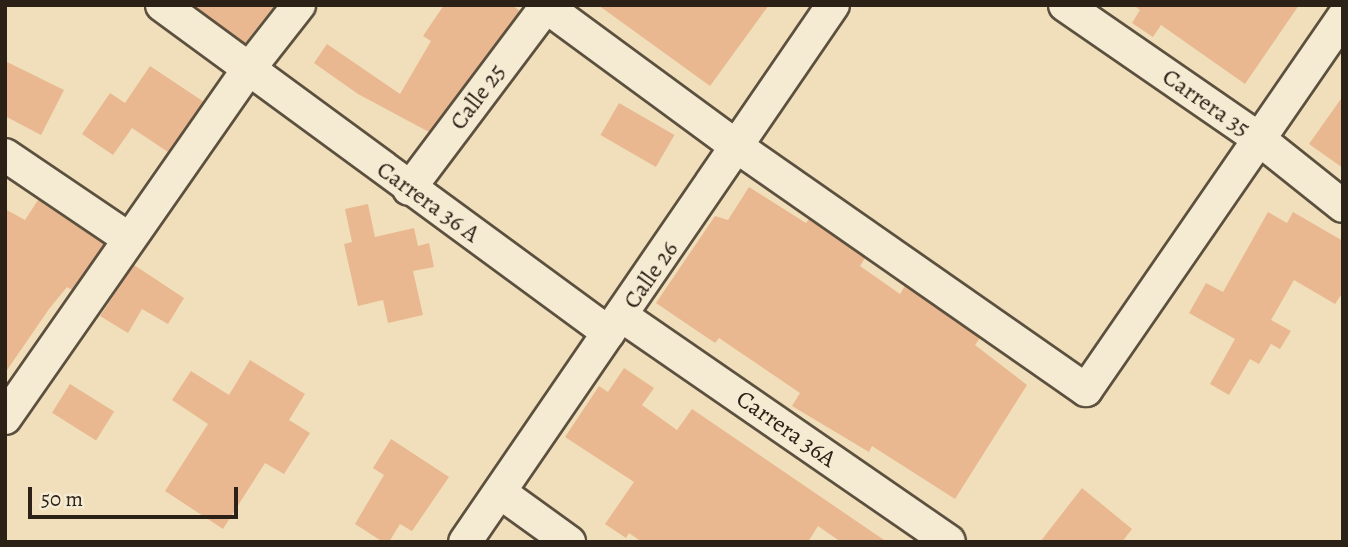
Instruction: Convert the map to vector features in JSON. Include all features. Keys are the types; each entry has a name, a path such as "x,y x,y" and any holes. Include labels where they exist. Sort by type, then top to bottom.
{"street":[{"name":"Carrera 36 A","path":"162,5 409,189 616,325"},
{"path":"7,410 248,70 299,5"},
{"name":"Calle 26","path":"465,542 501,494 739,148 833,5"},
{"name":"Carrera 35","path":"1065,5 1259,139 1343,206"},
{"path":"546,6 739,148 1086,390 1343,17"},
{"name":"Calle 25","path":"409,189 546,6"},
{"path":"5,155 130,239"},
{"name":"Carrera 36A","path":"616,325 949,542"},
{"path":"501,494 569,542"}],"building":[{"path":"193,5 275,5 245,43"},
{"path":"444,5 512,5 520,11 429,132 358,94 314,63 327,44 400,94 431,41 423,36"},
{"path":"598,5 769,5 710,86"},
{"path":"1133,5 1299,5 1245,84 1161,25 1153,37 1132,23 1140,10"},
{"path":"5,61 64,90 41,135 5,116"},
{"path":"150,66 204,102 168,152 132,128 113,155 82,134 110,93 125,103"},
{"path":"1343,96 1343,168 1309,144"},
{"path":"619,103 674,135 656,167 600,135"},
{"path":"749,187 806,223 809,219 865,258 860,266 900,294 905,286 980,338 975,345 1027,385 955,499 872,446 869,452 792,406 800,393 719,338 715,343 656,303 715,216 728,220"},
{"path":"38,200 104,244 72,290 67,287 49,309 5,373 5,209 25,220"},
{"path":"368,204 375,237 414,228 418,246 429,243 434,267 413,271 423,315 388,323 383,300 358,306 344,244 352,242 345,209"},
{"path":"1268,212 1287,223 1293,212 1343,241 1343,292 1335,304 1294,280 1271,320 1291,331 1280,349 1271,344 1259,364 1250,359 1229,395 1210,384 1235,339 1189,313 1206,283 1223,292"},
{"path":"134,265 184,298 168,324 142,309 128,333 100,316"},
{"path":"250,360 305,394 289,420 310,433 284,474 265,463 223,529 165,491 208,424 172,400 191,371 229,395"},
{"path":"624,368 654,388 642,405 677,430 692,409 887,542 841,542 818,526 808,542 642,542 629,533 626,538 605,524 634,482 565,437 599,386 608,392"},
{"path":"70,384 114,412 96,440 52,413"},
{"path":"391,439 449,477 412,531 400,524 389,542 383,542 355,524 384,475 373,468"},
{"path":"1082,488 1132,529 1122,542 1040,542"}]}
